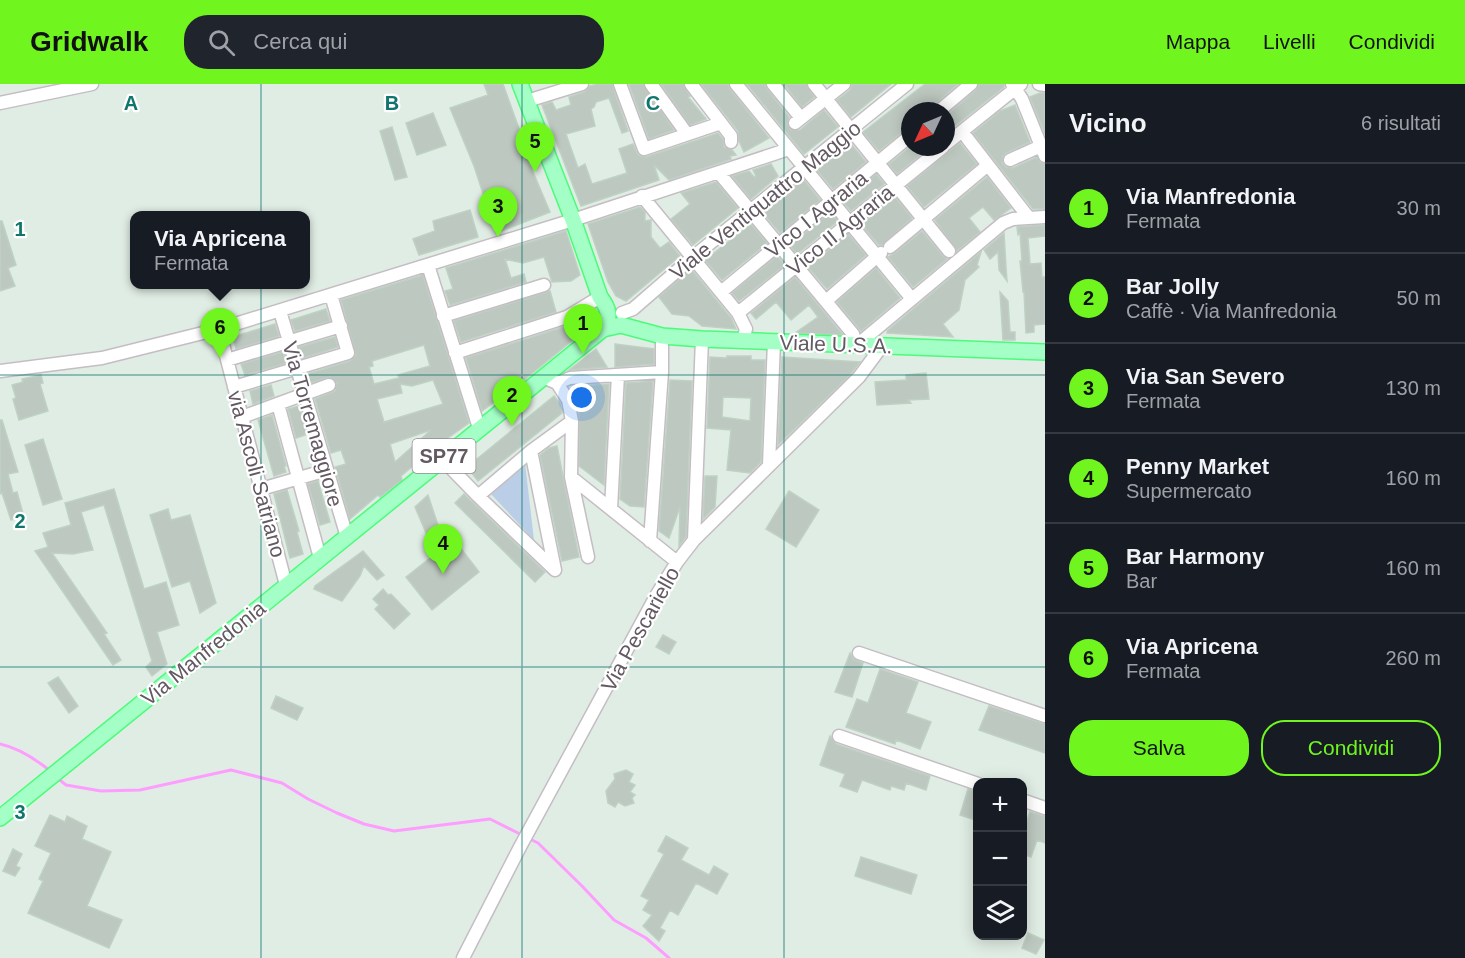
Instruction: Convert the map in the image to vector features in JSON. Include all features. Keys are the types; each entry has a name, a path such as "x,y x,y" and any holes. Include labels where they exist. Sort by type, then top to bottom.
{"main road":[{"path":"520,84 614,317"},
{"name":"Viale U.S.A.","path":"614,317 662,336 1045,352"},
{"name":"Via Manfredonia","path":"0,818 479,428 550,380 614,317"}],"street":[{"path":"0,103 92,84"},
{"path":"527,101 561,87 582,84"},
{"path":"620,84 644,149 721,123"},
{"path":"651,84 687,134"},
{"path":"691,84 731,136 731,142"},
{"path":"736,84 849,223 883,252 912,299"},
{"path":"773,84 798,121 844,84"},
{"path":"814,84 950,252"},
{"name":"Viale Ventiquattro Maggio","path":"455,353 567,317 614,317 633,309 693,257 907,84"},
{"path":"950,102 971,84"},
{"path":"1039,84 1045,85"},
{"path":"1010,160 1043,151 1016,85"},
{"name":"Vico II Agraria","path":"955,137 1016,85"},
{"path":"967,138 1029,218"},
{"name":"Vico I Agraria","path":"721,292 901,143"},
{"path":"0,371 102,358 219,329 573,220 789,149"},
{"name":"Vico II Agraria","path":"738,312 932,156"},
{"path":"826,301 988,165"},
{"path":"719,173 749,212 853,334 857,345 1003,223 1013,219 1045,218"},
{"path":"642,196 738,312 746,328 743,340"},
{"path":"428,265 479,428"},
{"path":"443,316 544,285"},
{"path":"234,387 348,353 331,295"},
{"name":"Via Torremaggiore","path":"280,311 347,537"},
{"path":"227,360 341,326"},
{"name":"via Ascoli Satriano","path":"219,329 286,585"},
{"path":"650,541 662,372 662,336"},
{"path":"694,540 702,339"},
{"path":"769,465 774,342"},
{"name":"Via Pescariello","path":"463,958 520,847 656,596 677,562 694,540 859,376 882,345"},
{"path":"550,380 662,372"},
{"path":"611,509 618,375"},
{"path":"550,380 568,400 572,421 571,477 588,557"},
{"path":"242,417 329,385"},
{"path":"278,404 320,558"},
{"path":"478,496 531,451 572,421"},
{"path":"442,459 555,570 531,451"},
{"path":"261,489 327,470"},
{"path":"571,477 677,562"},
{"path":"859,653 1045,716"},
{"path":"839,736 973,782"},
{"path":"1027,801 1045,808"}],"shaded area":[{"path":"525,463 534,540 490,493"}],"building":[{"path":"484,84 503,84 521,134 517,134 550,212 496,233 474,166 450,108 488,95"},
{"path":"599,84 612,84 628,131 622,133 609,98 596,102 591,109 595,126 566,134 578,168 585,164 592,184 627,173 619,149 633,144 638,155 646,157 718,133 723,139 724,147 732,150 736,155 730,156 731,159 669,180 654,165 659,180 581,206 542,105 552,102 556,110 571,105 569,97"},
{"path":"629,84 643,84 674,130 649,139"},
{"path":"661,84 683,84 690,96 688,97 706,119 690,125"},
{"path":"701,84 728,84 769,138 744,152 738,131"},
{"path":"747,84 765,84 789,117 787,124 791,130 800,130 824,110 838,127 804,154"},
{"path":"784,84 806,84 814,97 802,107"},
{"path":"852,84 891,84 851,117 837,100 850,90"},
{"path":"925,84 958,84 937,102 902,102"},
{"path":"979,84 1004,84 1004,87 955,126 955,108 976,90"},
{"path":"1045,93 1045,134 1030,97"},
{"path":"901,103 901,133 879,151 863,132"},
{"path":"1015,105 1030,142 1006,153 1002,163 1006,167 1013,168 1037,157 1045,164 1045,209 1033,209 973,133 1000,111"},
{"path":"433,113 446,145 417,155 406,123"},
{"path":"392,127 407,177 395,180 380,131"},
{"path":"960,143 977,164 924,207 907,186 944,156 955,156 955,147"},
{"path":"851,144 866,162 833,189 817,170"},
{"path":"901,154 919,156 897,174 889,164"},
{"path":"771,164 778,176 751,199 732,176 749,171 754,177 756,176 753,170"},
{"path":"876,174 884,184 851,211 843,202"},
{"path":"987,177 1011,208 994,220 983,207 969,218 980,232 957,251 935,220"},
{"path":"803,179 820,200 780,233 763,213"},
{"path":"716,182 738,208 693,245 671,219 690,204 681,193"},
{"path":"895,197 912,218 882,245 879,245 861,224"},
{"path":"640,207 645,212 645,221 651,220 651,237 660,248 669,242 680,256 626,301 616,296 608,282 588,224"},
{"path":"470,210 478,237 419,255 413,239 435,231 433,221"},
{"path":"830,212 838,221 797,254 790,246"},
{"path":"0,221 2,221 16,265 8,268 15,286 0,291"},
{"path":"751,224 767,243 722,280 705,260"},
{"path":"1045,225 1045,236 1028,238 1030,264 1041,263 1042,277 1045,277 1045,324 1034,325 1034,332 1026,333 1020,233 1018,235 1017,227"},
{"path":"566,231 580,275 571,281 552,282 544,257 523,263 505,259 511,278 524,274 526,282 450,305 445,291 453,289 446,268"},
{"path":"922,231 947,259 913,287 888,257"},
{"path":"1004,233 1007,281 999,270 998,252 990,259 984,250"},
{"path":"848,234 866,255 827,289 808,267"},
{"path":"981,252 977,265 979,267 965,280 959,310 943,324 953,337 887,333 887,331"},
{"path":"777,256 785,265 739,301 732,293"},
{"path":"876,268 900,298 861,331 837,302"},
{"path":"691,269 731,318 736,329 702,326 689,316 672,314 659,297"},
{"path":"423,275 469,423 438,445 401,476 402,480 380,497 378,495 350,519 335,467 346,464 341,450 331,453 315,399 335,391 337,383 330,377 310,383 307,374 350,361 356,355 341,300","holes":["424,345 430,366 398,375 399,378 374,384 369,367 373,366 372,361","433,380 443,404 384,422 377,399 402,393 400,384 412,386","431,430 395,462 390,444"]},
{"path":"795,277 843,335 795,333 818,317 809,305 791,320 776,302 756,319 751,313"},
{"path":"550,291 556,312 461,342 454,321"},
{"path":"1000,292 1008,301 1010,332 1015,332 1015,340 1003,340"},
{"path":"326,309 330,321 295,331 291,320"},
{"path":"588,314 595,322 524,380 513,378 515,386 482,411 466,358 570,325"},
{"path":"275,324 279,336 236,349 233,337"},
{"path":"335,337 338,347 303,358 299,347"},
{"path":"615,344 654,349 654,364 615,367"},
{"path":"596,349 607,367 569,370"},
{"path":"283,352 287,363 245,375 241,364"},
{"path":"727,356 751,356 751,360 765,360 761,462 750,473 727,470 731,430 707,428 710,357 727,358","holes":["723,397 751,398 750,421 722,417"]},
{"path":"782,357 860,362 849,376 778,445"},
{"path":"926,373 929,399 908,400 911,403 877,405 875,382 906,380 906,375"},
{"path":"41,375 43,383 40,384 48,411 19,420 12,385 23,382 22,379"},
{"path":"670,380 692,381 686,537 679,546 680,507 669,538 659,531"},
{"path":"653,381 644,507 630,506 620,499 626,383"},
{"path":"609,384 604,485 579,466 579,386"},
{"path":"271,385 274,396 253,404 250,391"},
{"path":"554,396 560,403 562,413 478,481 467,467"},
{"path":"299,406 308,434 296,438 288,409"},
{"path":"272,415 286,466 284,466 286,472 274,476 258,420"},
{"path":"0,420 2,420 18,472 8,474 13,493 17,492 24,517 11,520 2,493 0,494"},
{"path":"43,439 62,499 43,505 25,445"},
{"path":"557,446 579,557 562,561 540,455 549,448"},
{"path":"705,476 717,476 715,507 703,519"},
{"path":"318,481 330,522 320,525 308,484"},
{"path":"114,489 144,589 166,582 179,625 157,632 167,664 152,676 146,667 152,661 104,505 81,512 93,550 73,554 52,553 107,633 104,634 121,660 113,665 35,551 48,547 43,533 71,525 65,503"},
{"path":"287,490 303,554 290,558 274,494"},
{"path":"789,491 819,510 796,547 766,529"},
{"path":"464,494 545,572 535,582 455,503"},
{"path":"428,495 440,531 446,528 452,545 456,542 479,572 432,610 406,577 435,554 415,507"},
{"path":"168,509 171,520 190,515 216,603 200,613 190,581 172,587 150,515"},
{"path":"363,551 384,575 377,580 364,566 360,576 342,601 314,589 315,586"},
{"path":"383,589 410,614 394,629 375,609 379,605 373,599"},
{"path":"663,635 676,642 669,654 656,647"},
{"path":"850,653 853,659 863,663 852,697 835,692"},
{"path":"880,669 918,682 906,713 931,722 920,749 896,740 895,744 846,727 857,699 868,703"},
{"path":"58,677 78,706 69,713 48,683"},
{"path":"276,696 303,708 297,720 271,708"},
{"path":"989,706 1045,724 1045,753 979,730"},
{"path":"830,736 836,744 930,776 926,790 906,783 904,790 891,786 890,790 862,780 857,792 840,786 845,774 820,765"},
{"path":"626,770 633,774 629,782 635,785 630,792 635,795 632,798 634,803 625,806 618,802 615,807 608,803 606,791 615,779 614,774"},
{"path":"968,789 973,790 973,819 960,815"},
{"path":"1030,812 1045,816 1045,843 1037,840 1031,857 1027,856 1027,821"},
{"path":"50,815 65,822 67,816 87,826 82,839 111,852 87,906 122,920 109,948 28,913 43,881 39,879 51,853 35,846"},
{"path":"666,836 688,848 681,860 709,875 714,866 728,874 717,894 696,883 678,915 670,910 660,928 665,931 659,941 643,926 652,915 643,910 649,900 641,896 664,854 658,851"},
{"path":"13,849 22,854 16,866 20,868 15,876 3,871"},
{"path":"861,857 917,875 911,894 855,876"},
{"path":"1028,933 1044,940 1036,954 1022,948"}],"waterway":[{"path":"0,744 26,754 49,770"},
{"path":"56,777 66,785 101,791 140,790 231,770 282,783 337,813 364,824 394,831 490,819 522,835"},
{"path":"528,838 538,843 614,920 646,938 669,958"}],"place":[{"name":"Bar Harmony","path":"535,172"},
{"name":"Via San Severo","path":"498,237"},
{"name":"Via Manfredonia","path":"583,354"},
{"name":"Via Apricena","path":"220,358"},
{"name":"Bar Jolly","path":"512,426"},
{"name":"Penny Market","path":"443,574"}]}
